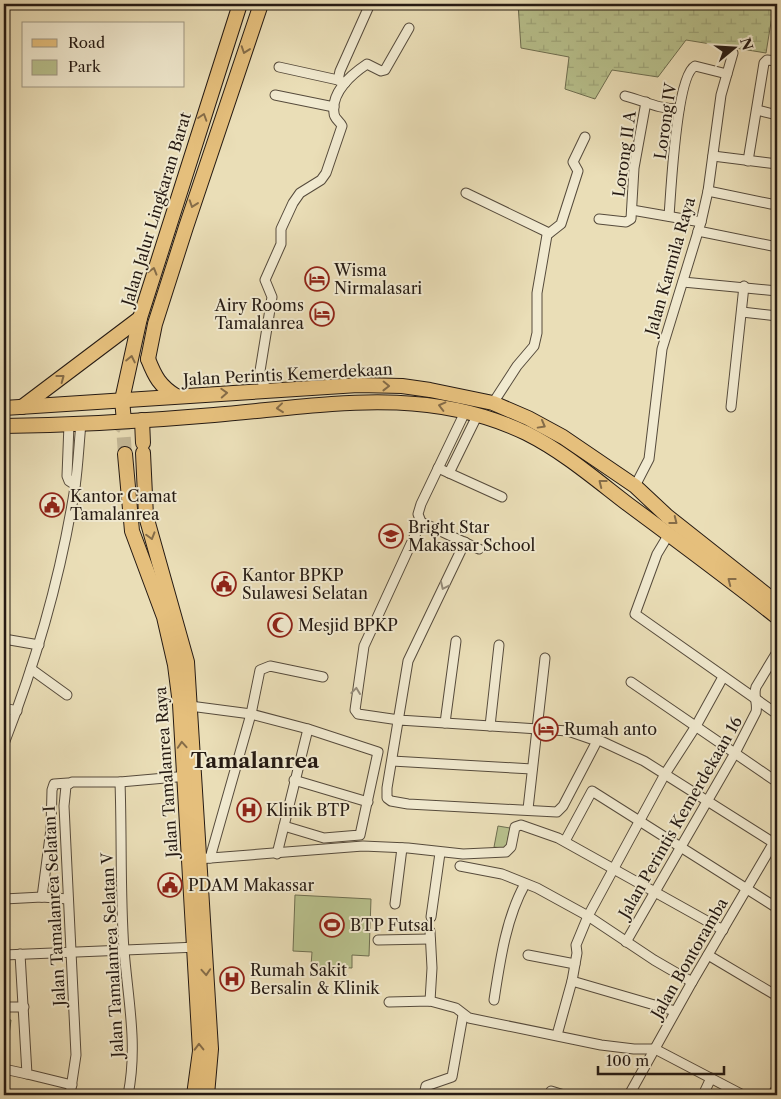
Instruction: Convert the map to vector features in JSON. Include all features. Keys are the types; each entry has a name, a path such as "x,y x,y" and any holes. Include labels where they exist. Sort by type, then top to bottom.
{"main road":[{"name":"Jalan Jalur Lingkaran Barat","path":"119,421 117,400 140,318 240,4"},
{"name":"Jalan Jalur Lingkaran Barat","path":"176,396 156,380 148,359 154,324 262,4"},
{"path":"22,407 140,318"},
{"name":"Jalan Perintis Kemerdekaan","path":"4,408 140,398 358,386 402,386 493,403 528,418 563,437 635,486 667,516 775,608"},
{"name":"Jalan Tamalanrea Raya","path":"140,398 146,516 190,706 190,776 204,859 199,947 211,1049 207,1095"},
{"name":"Jalan Perintis Kemerdekaan","path":"4,426 142,420 342,402 378,401 432,404 471,414 524,432 570,458 669,534 775,608"},
{"name":"Jalan Tamalanrea Raya","path":"125,454 132,531 181,663 190,776 199,947 200,1051 194,1095"}],"street":[{"path":"268,391 259,377 272,297 266,286 265,278 281,244 281,229 293,203 300,193 321,180 326,173 342,126 334,116 334,107 341,81 342,64 370,4"},
{"path":"279,67 341,81 367,64 381,71 385,70 409,28"},
{"name":"Jalan Karmila Raya","path":"635,486 649,459 662,349 700,226 708,191 718,110 733,53"},
{"path":"748,161 764,63 767,60 777,61"},
{"name":"Lorong IV","path":"669,216 679,109 685,81 691,68 695,66 727,74"},
{"path":"275,95 334,107"},
{"path":"625,96 646,102 654,107 679,109"},
{"name":"Lorong II A","path":"632,210 634,168 646,102"},
{"path":"757,110 777,115"},
{"path":"493,403 517,366 534,346 537,333 538,280 548,233 561,224 579,170 573,162 585,137"},
{"path":"713,156 777,164"},
{"path":"708,191 771,204 776,204 777,200"},
{"path":"466,193 548,233"},
{"path":"599,219 626,222 631,219 632,210 669,216 777,247"},
{"path":"683,282 744,286 777,292"},
{"path":"731,407 744,286"},
{"path":"742,312 777,316"},
{"path":"471,414 438,468 418,514 421,522 479,549"},
{"path":"449,473 471,414"},
{"path":"5,741 31,670 50,609 75,485 67,478 75,423"},
{"path":"438,468 502,497"},
{"path":"421,522 364,646 354,708 357,713 399,720 568,731 598,741 561,810 551,812 408,804 389,801 386,796 399,720 408,661 464,542"},
{"path":"669,534 657,554 635,614 777,714"},
{"path":"4,639 39,645"},
{"path":"445,723 456,641"},
{"path":"490,726 500,645"},
{"name":"Jalan Perintis Kemerdekaan 16","path":"626,942 735,753 758,706 756,687 777,652"},
{"path":"528,810 545,658"},
{"path":"323,677 270,666 262,667 260,670 251,714 204,859 363,846 463,854 506,852 511,847 515,827 521,825 565,841 723,930"},
{"path":"31,670 67,695"},
{"path":"557,1035 572,981 576,945 588,916 665,774 696,726 723,677"},
{"path":"631,682 777,782"},
{"path":"190,706 251,714 308,729 378,752 360,835 324,838 284,826"},
{"path":"4,708 17,710"},
{"path":"277,854 308,729"},
{"path":"601,741 630,753 776,841"},
{"path":"392,761 532,769"},
{"name":"Jalan Tamalanrea Selatan I","path":"70,1095 76,1056 64,792 68,783 120,782 190,776"},
{"path":"294,780 368,802"},
{"name":"Jalan Tamalanrea Selatan V","path":"120,782 124,949 134,1047 133,1069 128,1095"},
{"path":"42,897 51,828 52,790 54,784 68,783"},
{"path":"565,841 592,791 777,908"},
{"name":"Jalan Bontoramba","path":"629,1095 675,1011 776,841"},
{"path":"395,904 402,848"},
{"path":"431,916 440,853"},
{"path":"460,866 502,874 525,884 588,916 626,942 692,982"},
{"path":"494,1000 499,966 516,900 525,884"},
{"path":"4,899 42,897 68,899"},
{"path":"378,940 430,935 432,968 430,1001"},
{"path":"4,955 199,947"},
{"path":"20,954 27,1074"},
{"path":"528,955 575,964"},
{"path":"708,955 777,996"},
{"path":"572,981 675,1011"},
{"path":"389,1002 430,1001 458,1008 463,1015 626,1049 655,1049 743,1095"},
{"path":"4,1007 24,1007"},
{"path":"424,1095 426,1086 452,1077 463,1015"},
{"path":"4,1069 72,1085"},
{"path":"703,1095 711,1078"},
{"path":"772,1095 777,1088"},
{"path":"551,1091 564,1095"}],"green space":[{"path":"518,4 774,4 766,53 686,40 658,77 612,70 595,99 565,89 569,57 521,48"},
{"path":"498,826 510,828 506,849 494,847"},
{"name":"BTP Futsal","path":"295,895 371,899 369,956 352,955 352,968 311,966 312,952 293,951"},
{"path":"4,1019 11,1020 7,1050 4,1049"}],"tunnel":[{"path":"114,421 123,427 125,454"}],"place":[{"name":"Wisma Nirmalasari","path":"317,279"},
{"name":"Airy Rooms Tamalanrea","path":"322,314"},
{"name":"Kantor Camat Tamalanrea","path":"52,505"},
{"name":"Bright Star Makassar School","path":"391,536"},
{"name":"Kantor BPKP Sulawesi Selatan","path":"224,584"},
{"name":"Mesjid BPKP","path":"280,625"},
{"name":"Rumah anto","path":"546,729"},
{"name":"Klinik BTP","path":"249,810"},
{"name":"PDAM Makassar","path":"170,885"},
{"name":"BTP Futsal","path":"332,925"},
{"name":"Rumah Sakit Bersalin & Klinik","path":"232,979"}],"district":[{"name":"Tamalanrea","path":"255,761"}]}
